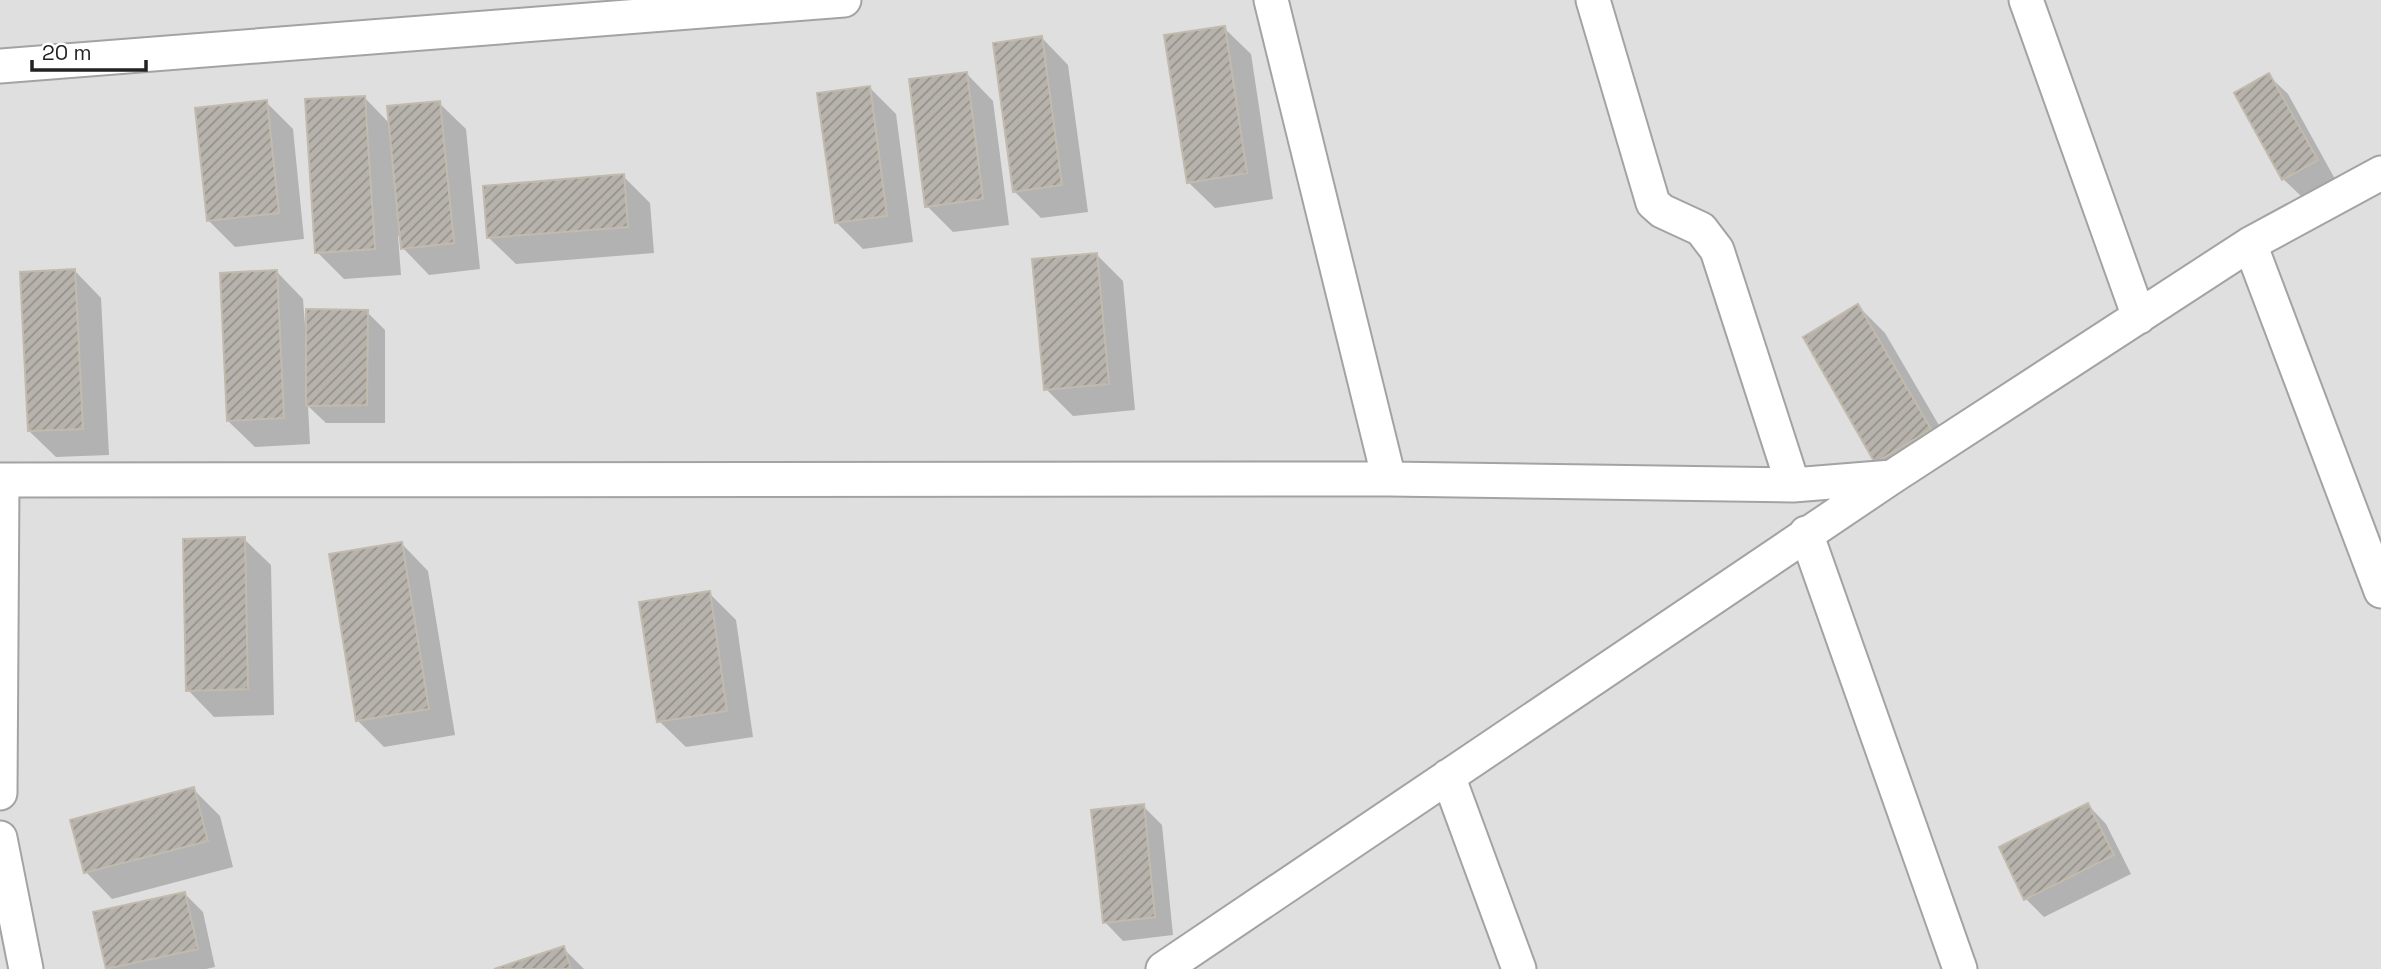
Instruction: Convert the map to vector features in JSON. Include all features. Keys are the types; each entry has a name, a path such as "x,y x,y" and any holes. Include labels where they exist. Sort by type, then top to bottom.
{"street":[{"path":"0,66 844,0"},
{"path":"1271,0 1389,479"},
{"path":"1593,0 1653,202 1662,211 1701,229 1717,250 1793,485"},
{"path":"2026,0 2139,317"},
{"path":"1163,969 1806,533 2250,244 2381,173"},
{"path":"2250,244 2381,591"},
{"path":"0,793 1,480 1389,479 1793,485 1892,477"},
{"path":"1806,533 1960,969"},
{"path":"1448,776 1519,969"},
{"path":"0,838 26,969"}],"shaded area":[{"path":"0,0 2381,0 2381,969 0,969"}],"building":[{"path":"1225,26 1247,173 1187,183 1164,35"},
{"path":"1042,36 1062,185 1013,192 993,43"},
{"path":"967,72 983,199 925,207 909,79"},
{"path":"2269,73 2318,160 2282,180 2234,93"},
{"path":"870,86 887,216 835,223 817,93"},
{"path":"365,96 375,249 315,253 305,99"},
{"path":"267,100 279,213 207,221 195,108"},
{"path":"440,101 454,243 401,249 387,106"},
{"path":"624,174 628,227 487,238 483,186"},
{"path":"1097,253 1109,384 1044,390 1032,259"},
{"path":"75,269 83,429 28,431 20,272"},
{"path":"277,270 284,418 227,421 220,273"},
{"path":"1858,304 1931,429 1875,463 1803,337"},
{"path":"306,309 368,310 367,405 306,406"},
{"path":"245,537 248,689 186,691 183,539"},
{"path":"402,542 429,709 356,721 329,554"},
{"path":"710,591 727,711 657,722 639,602"},
{"path":"194,787 208,841 84,873 70,820"},
{"path":"2088,803 2114,855 2024,900 1999,847"},
{"path":"1144,804 1155,917 1103,923 1091,810"},
{"path":"185,892 198,949 106,969 93,912"},
{"path":"564,946 571,969 494,969"}]}
